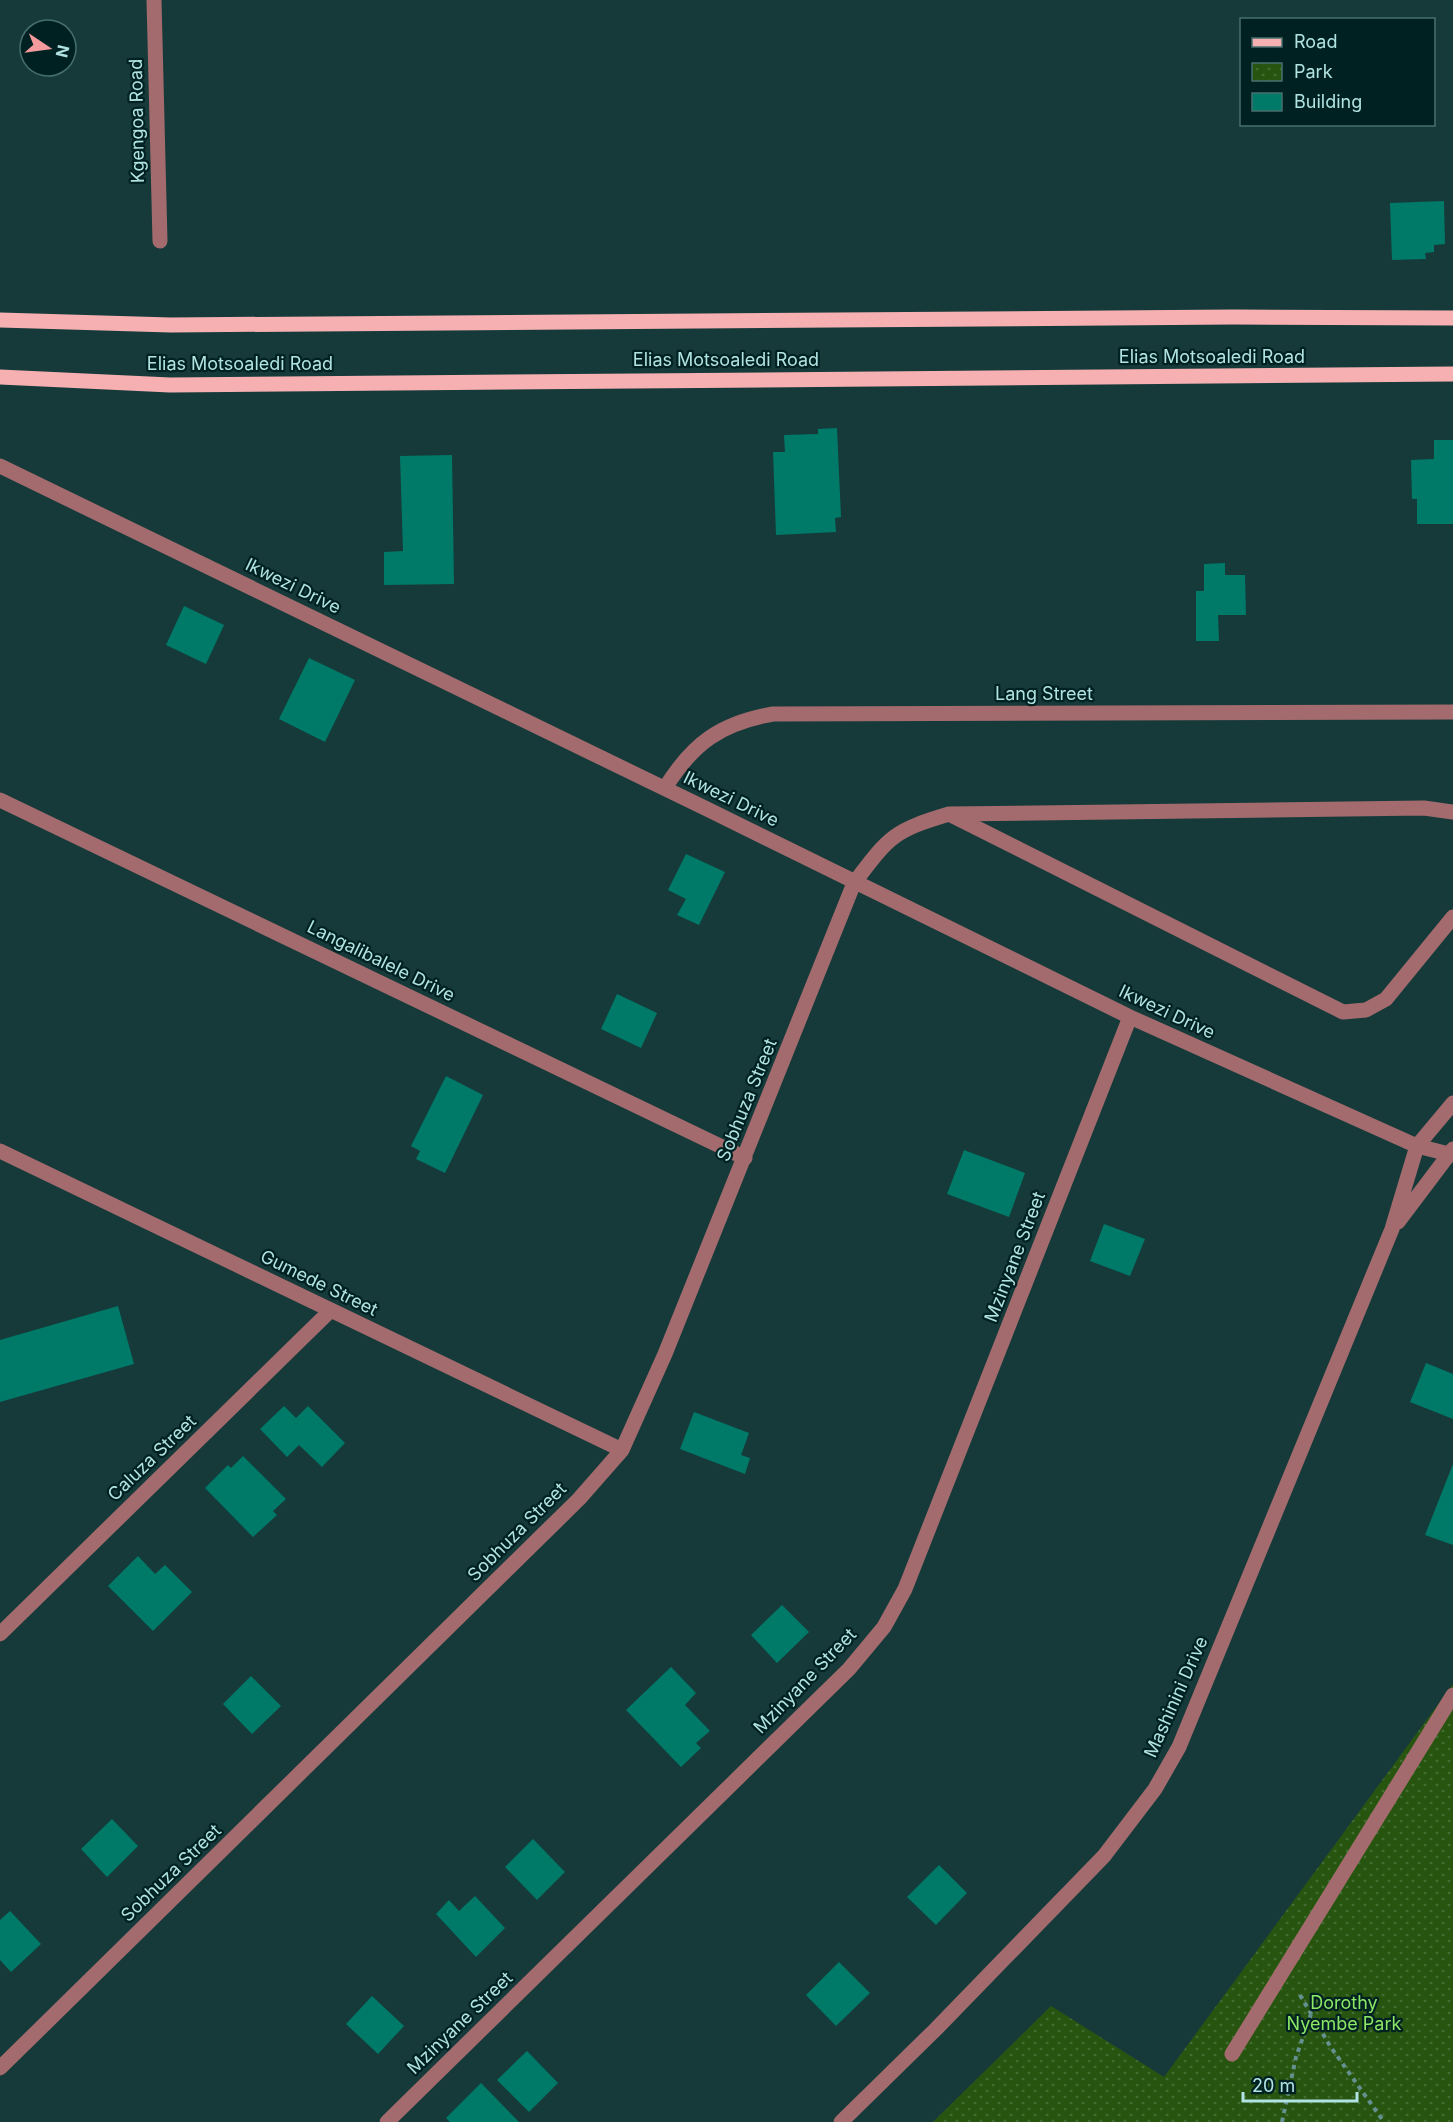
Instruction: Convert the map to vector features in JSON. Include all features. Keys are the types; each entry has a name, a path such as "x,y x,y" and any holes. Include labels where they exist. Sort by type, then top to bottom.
{"main road":[{"path":"0,320 171,325 1223,317 1453,318"},
{"name":"Elias Motsoaledi Road","path":"0,377 170,385 1453,374"}],"street":[{"name":"Kgengoa Road","path":"154,0 160,240"},
{"name":"Ikwezi Drive","path":"0,466 665,788 1130,1017 1417,1146 1452,1153"},
{"name":"Lang Street","path":"665,788 679,765 698,746 721,729 746,719 773,714 1453,712"},
{"name":"Langalibalele Drive","path":"0,800 745,1158"},
{"name":"Sobhuza Street","path":"0,2068 579,1499 622,1450 665,1354 854,883 883,844 899,831 949,814 1412,808 1453,812"},
{"path":"949,814 1343,1012 1366,1010 1386,999 1453,917"},
{"name":"Mzinyane Street","path":"387,2122 849,1669 884,1627 905,1589 1130,1017"},
{"path":"1417,1146 1453,1103"},
{"name":"Mashinini Drive","path":"841,2122 936,2029 1104,1856 1155,1789 1179,1747 1392,1229 1417,1146"},
{"name":"Gumede Street","path":"0,1151 622,1450"},
{"name":"Mashinini Drive","path":"1392,1229 1452,1153"},
{"name":"Caluza Street","path":"0,1634 331,1310"},
{"path":"1232,2054 1453,1695"}],"path":[{"path":"1285,1968 1330,2046 1384,2122"},
{"path":"1282,2122 1296,2057 1311,2013"}],"green space":[{"name":"Dorothy Nyembe Park","path":"1453,1684 1453,2122 933,2122 1051,2006 1164,2077"}],"building":[{"path":"1444,201 1445,244 1434,245 1434,252 1425,253 1426,259 1392,260 1390,203"},
{"path":"837,428 841,517 835,518 836,532 776,535 773,452 785,452 784,435 818,434 818,429"},
{"path":"1434,440 1453,440 1453,524 1417,524 1417,499 1412,499 1411,460 1434,459"},
{"path":"452,455 454,584 384,585 384,552 403,551 400,456"},
{"path":"1225,563 1225,575 1245,575 1246,615 1218,615 1219,641 1196,641 1196,591 1204,591 1204,564"},
{"path":"184,606 224,625 206,664 166,645"},
{"path":"309,658 355,680 325,742 279,719"},
{"path":"686,854 725,872 699,925 677,915 686,899 668,890"},
{"path":"617,994 657,1013 641,1048 601,1029"},
{"path":"446,1076 483,1095 445,1173 416,1159 420,1151 411,1146"},
{"path":"964,1150 1025,1173 1009,1217 947,1194"},
{"path":"1104,1224 1145,1239 1130,1276 1090,1261"},
{"path":"118,1306 134,1364 0,1402 0,1340"},
{"path":"1426,1363 1453,1374 1453,1419 1410,1402"},
{"path":"284,1406 296,1418 308,1406 345,1443 322,1467 299,1445 287,1457 260,1429"},
{"path":"694,1412 749,1433 741,1455 750,1458 745,1474 680,1449"},
{"path":"243,1456 286,1499 273,1511 277,1515 253,1537 205,1488 228,1465 231,1468"},
{"path":"1453,1464 1453,1545 1425,1535"},
{"path":"138,1556 155,1574 165,1565 192,1592 153,1631 108,1586"},
{"path":"782,1605 809,1632 777,1663 751,1635"},
{"path":"671,1667 696,1693 685,1705 710,1731 696,1743 701,1748 681,1767 626,1710"},
{"path":"251,1676 281,1706 252,1734 223,1704"},
{"path":"112,1819 138,1846 107,1877 81,1849"},
{"path":"533,1839 565,1872 537,1900 505,1867"},
{"path":"939,1865 967,1893 936,1925 907,1897"},
{"path":"475,1896 505,1928 476,1957 436,1914 449,1900 459,1911"},
{"path":"10,1911 41,1944 11,1972 0,1960 0,1920"},
{"path":"839,1962 870,1993 836,2026 806,1995"},
{"path":"372,1996 404,2026 378,2054 346,2024"},
{"path":"527,2051 558,2083 529,2112 497,2080"},
{"path":"481,2083 519,2122 450,2122 446,2118"}]}
